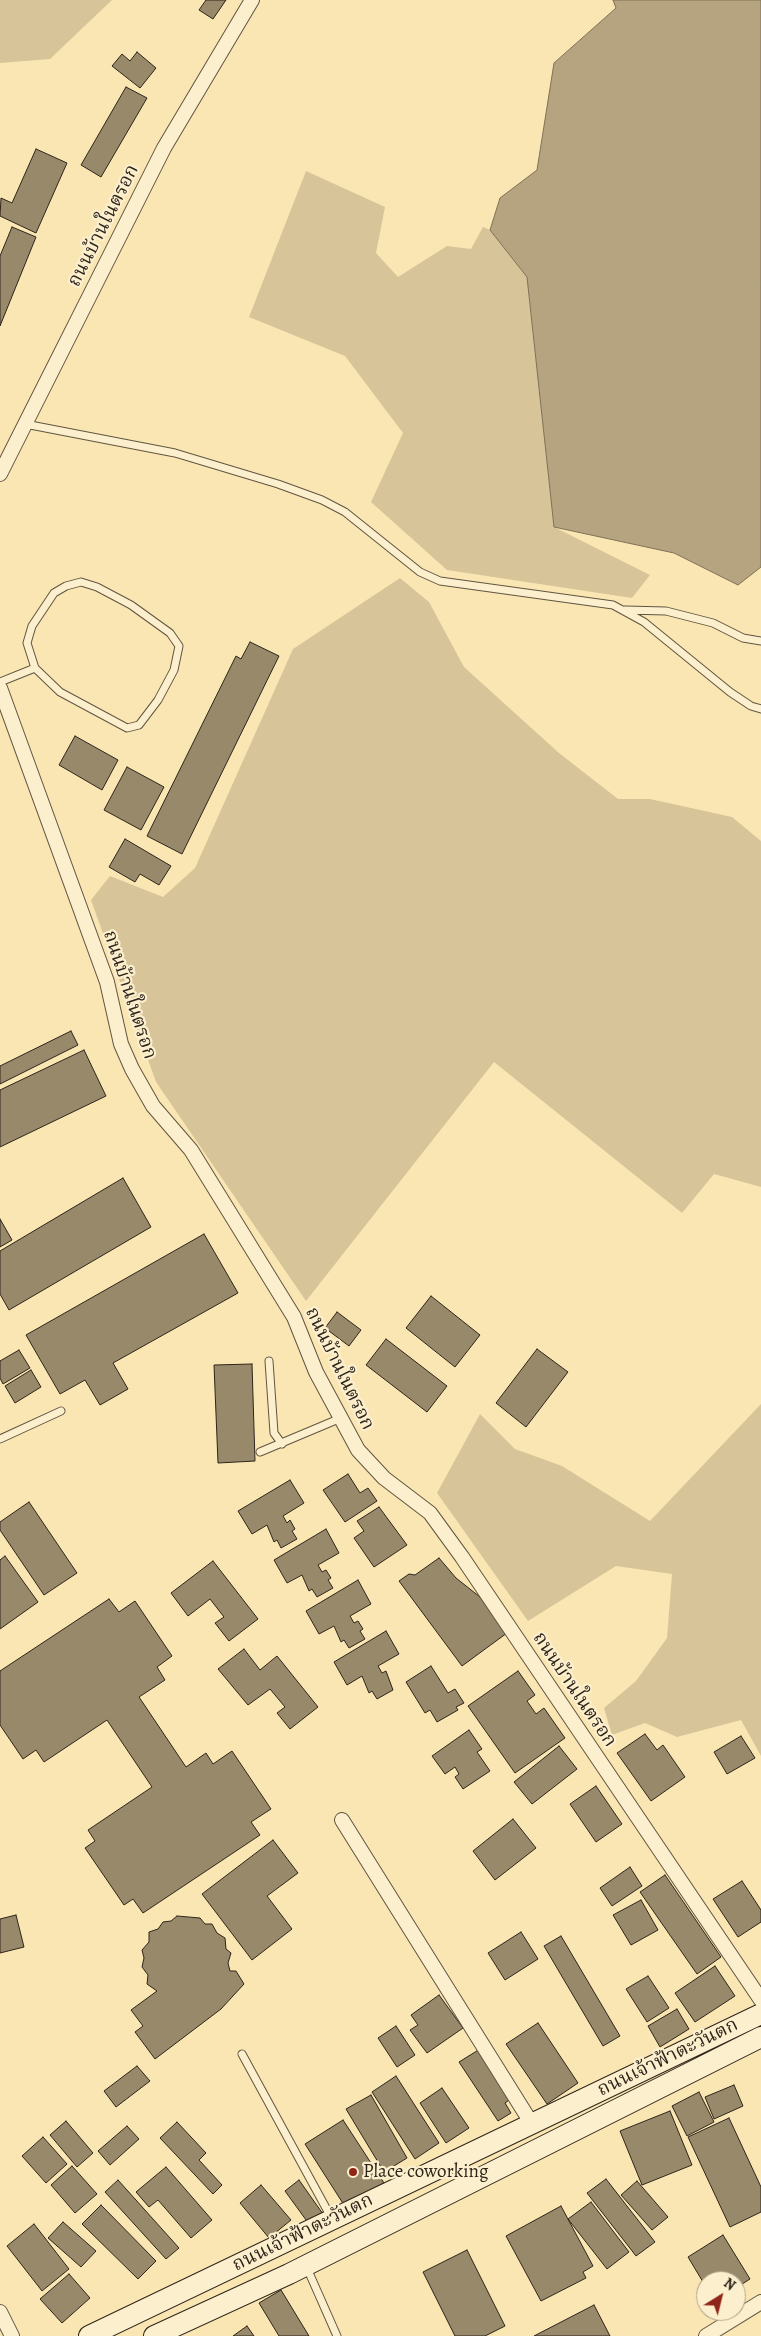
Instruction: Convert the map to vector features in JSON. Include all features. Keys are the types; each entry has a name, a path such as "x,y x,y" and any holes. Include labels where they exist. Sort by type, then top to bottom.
{"main road":[{"name":"ถนนเจ้าฟ้าตะวันตก","path":"89,2336 761,2014"},
{"name":"ถนนเจ้าฟ้าตะวันตก","path":"160,2335 306,2265 761,2037"}],"street":[{"name":"ถนนบ้านในตรอก","path":"0,474 164,148 252,0"},
{"name":"ถนนบ้านในตรอก","path":"0,688 107,982 121,1044 132,1069 153,1106 191,1150 294,1317 316,1372 358,1450 384,1478 430,1512 761,2000"},
{"path":"342,1820 532,2124"},
{"path":"706,2336 761,2302"},
{"path":"0,2312 12,2336"}],"lane":[{"path":"25,424 175,453 278,484 322,500 345,512 420,572 440,581 613,605 644,622 730,692 750,706 761,710"},
{"path":"81,582 97,587 131,605 170,633 179,646 174,670 158,700 139,725 127,728 60,692 35,668 26,644 32,626 54,593 66,586 81,582"},
{"path":"624,610 666,611 713,623 743,638 761,641"},
{"path":"0,682 35,668"},
{"path":"270,1360 274,1433 282,1444"},
{"path":"0,1440 61,1411"},
{"path":"260,1452 341,1418"},
{"path":"242,2054 332,2219"},
{"path":"306,2265 337,2336"}],"shaded area":[{"path":"0,0 112,0 50,59 0,63"},
{"path":"613,0 761,0 761,567 738,585 674,553 554,527 527,277 490,230 500,198 537,170 554,63 616,8"},
{"path":"306,171 385,207 376,253 398,277 447,246 471,249 483,227 490,230 527,277 554,527 650,575 632,598 447,570 371,502 403,433 345,356 249,317"},
{"path":"400,578 429,602 464,667 559,753 618,799 650,799 732,817 761,841 761,1187 714,1174 682,1213 494,1062 306,1301 156,1082 91,900 110,876 163,897 195,868 293,649"},
{"path":"761,1404 761,1756 741,1720 677,1737 645,1723 612,1735 604,1708 636,1681 667,1638 672,1574 616,1566 528,1621 437,1493 480,1414 515,1449 562,1466 650,1521"}],"building":[{"path":"206,0 226,0 213,19 199,10"},
{"path":"137,52 156,68 140,88 112,66 122,54 130,61"},
{"path":"126,87 147,98 101,177 81,165"},
{"path":"36,149 67,163 36,233 0,216 1,198 12,203"},
{"path":"12,227 36,237 0,326 0,256"},
{"path":"250,642 279,656 182,854 147,836 236,656 241,659"},
{"path":"75,736 118,760 102,790 59,765"},
{"path":"127,767 164,787 141,830 104,810"},
{"path":"125,839 171,866 159,885 140,874 135,882 109,867"},
{"path":"71,1031 78,1045 0,1084 0,1066"},
{"path":"84,1050 106,1096 0,1147 0,1090"},
{"path":"123,1178 151,1227 9,1310 0,1294 0,1251"},
{"path":"0,1219 12,1240 0,1247"},
{"path":"204,1234 238,1293 113,1363 128,1389 100,1405 85,1380 60,1394 26,1335"},
{"path":"431,1296 480,1335 455,1367 406,1328"},
{"path":"337,1312 361,1330 349,1346 325,1328"},
{"path":"386,1339 447,1386 427,1412 366,1365"},
{"path":"537,1349 568,1372 526,1427 496,1403"},
{"path":"19,1350 30,1368 3,1384 0,1378 0,1361"},
{"path":"252,1364 255,1461 218,1463 214,1365"},
{"path":"31,1370 41,1387 15,1403 5,1386"},
{"path":"348,1474 360,1493 368,1488 377,1501 345,1522 323,1490"},
{"path":"290,1480 304,1503 283,1516 287,1523 290,1520 295,1529 292,1531 297,1539 281,1548 277,1540 274,1542 267,1525 252,1534 238,1511"},
{"path":"29,1502 77,1573 44,1595 0,1530 0,1522"},
{"path":"379,1507 407,1545 374,1567 354,1538 364,1531 357,1521"},
{"path":"326,1529 339,1553 318,1565 322,1572 326,1570 331,1578 328,1580 333,1588 317,1597 312,1589 309,1591 302,1575 287,1583 274,1560"},
{"path":"5,1556 38,1602 0,1629 0,1560"},
{"path":"439,1558 456,1578 480,1597 507,1633 462,1666 399,1581 409,1574 415,1575"},
{"path":"213,1561 258,1619 229,1641 215,1623 224,1617 210,1599 188,1616 171,1593"},
{"path":"358,1580 371,1604 350,1616 354,1623 358,1621 363,1629 360,1631 365,1639 349,1648 344,1640 341,1642 334,1626 319,1634 306,1611"},
{"path":"109,1599 119,1612 135,1601 172,1656 157,1667 165,1680 139,1697 186,1767 206,1753 213,1764 232,1751 271,1809 251,1822 260,1835 143,1913 133,1899 124,1905 85,1848 95,1841 88,1830 152,1787 107,1720 44,1762 36,1750 23,1759 0,1725 0,1671"},
{"path":"386,1631 399,1654 378,1666 382,1673 386,1671 393,1690 377,1699 372,1691 369,1693 362,1676 347,1685 334,1662"},
{"path":"244,1649 260,1670 277,1656 318,1707 290,1729 277,1713 285,1707 270,1689 248,1705 218,1669"},
{"path":"431,1666 448,1693 455,1689 464,1703 456,1707 458,1710 437,1722 430,1710 425,1713 406,1682"},
{"path":"518,1671 535,1695 527,1701 536,1714 544,1708 565,1738 515,1773 468,1706"},
{"path":"469,1730 482,1749 477,1752 490,1771 463,1789 455,1777 459,1774 455,1767 445,1774 432,1756"},
{"path":"645,1734 657,1750 663,1745 685,1777 651,1801 617,1753"},
{"path":"741,1736 755,1758 727,1774 714,1752"},
{"path":"559,1746 577,1769 532,1804 514,1782"},
{"path":"596,1786 622,1824 596,1842 570,1804"},
{"path":"513,1819 536,1848 495,1880 473,1851"},
{"path":"273,1840 298,1873 267,1896 292,1929 252,1960 202,1894"},
{"path":"630,1867 642,1886 612,1906 600,1888"},
{"path":"665,1875 721,1957 697,1974 640,1892"},
{"path":"742,1881 761,1910 761,1922 738,1937 713,1899"},
{"path":"641,1900 658,1930 631,1945 613,1915"},
{"path":"16,1915 24,1947 0,1953 0,1919"},
{"path":"177,1916 200,1918 205,1924 212,1924 217,1933 225,1938 226,1949 231,1953 228,1963 230,1971 236,1971 244,1984 221,2009 155,2059 135,2032 143,2026 131,2010 157,1991 147,1984 148,1975 142,1967 144,1958 142,1950 149,1942 149,1932 158,1929 163,1922 171,1921"},
{"path":"521,1932 538,1959 505,1980 488,1953"},
{"path":"561,1936 620,2036 603,2046 544,1946"},
{"path":"715,1966 735,1996 695,2022 675,1993"},
{"path":"648,1976 669,2008 647,2022 626,1989"},
{"path":"439,1995 463,2028 427,2053 410,2030 418,2025 411,2015"},
{"path":"677,2009 689,2029 660,2047 648,2026"},
{"path":"538,2023 578,2083 547,2104 506,2044"},
{"path":"396,2026 415,2055 397,2067 378,2038"},
{"path":"480,2049 512,2098 505,2103 511,2113 498,2121 459,2062"},
{"path":"137,2066 150,2081 116,2107 104,2091"},
{"path":"396,2076 439,2143 415,2159 372,2092"},
{"path":"734,2085 743,2106 714,2119 705,2097"},
{"path":"442,2088 469,2128 446,2143 420,2103"},
{"path":"699,2092 714,2122 687,2136 672,2106"},
{"path":"371,2095 407,2158 384,2172 346,2109"},
{"path":"670,2111 692,2165 642,2185 620,2131"},
{"path":"729,2118 761,2187 761,2212 730,2227 688,2137"},
{"path":"343,2120 384,2183 344,2205 305,2144"},
{"path":"66,2121 93,2153 77,2167 50,2135"},
{"path":"177,2122 206,2153 199,2160 222,2185 213,2194 160,2138"},
{"path":"127,2126 139,2139 110,2165 98,2151"},
{"path":"43,2137 67,2164 46,2183 22,2156"},
{"path":"72,2166 97,2194 75,2213 51,2185"},
{"path":"166,2167 212,2220 191,2238 158,2200 149,2207 136,2192"},
{"path":"606,2179 655,2242 636,2256 587,2193"},
{"path":"118,2180 179,2248 166,2259 105,2192"},
{"path":"299,2180 323,2214 309,2224 285,2191"},
{"path":"637,2181 668,2217 652,2230 621,2195"},
{"path":"261,2185 291,2220 269,2238 240,2203"},
{"path":"591,2202 629,2252 607,2269 568,2219"},
{"path":"101,2205 156,2261 138,2279 82,2224"},
{"path":"561,2206 593,2266 583,2272 586,2278 541,2301 506,2236"},
{"path":"63,2222 96,2251 81,2267 48,2238"},
{"path":"34,2224 69,2269 42,2291 7,2246"},
{"path":"723,2235 745,2271 696,2271 688,2257"},
{"path":"467,2250 505,2326 485,2336 455,2336 423,2272"},
{"path":"746,2272 750,2279 746,2282"},
{"path":"69,2274 90,2298 62,2323 40,2299"},
{"path":"281,2290 309,2336 279,2336 259,2303"},
{"path":"594,2305 610,2336 534,2336"},
{"path":"247,2326 254,2336 233,2336"}],"place":[{"name":"Place coworking","path":"353,2172"}]}
